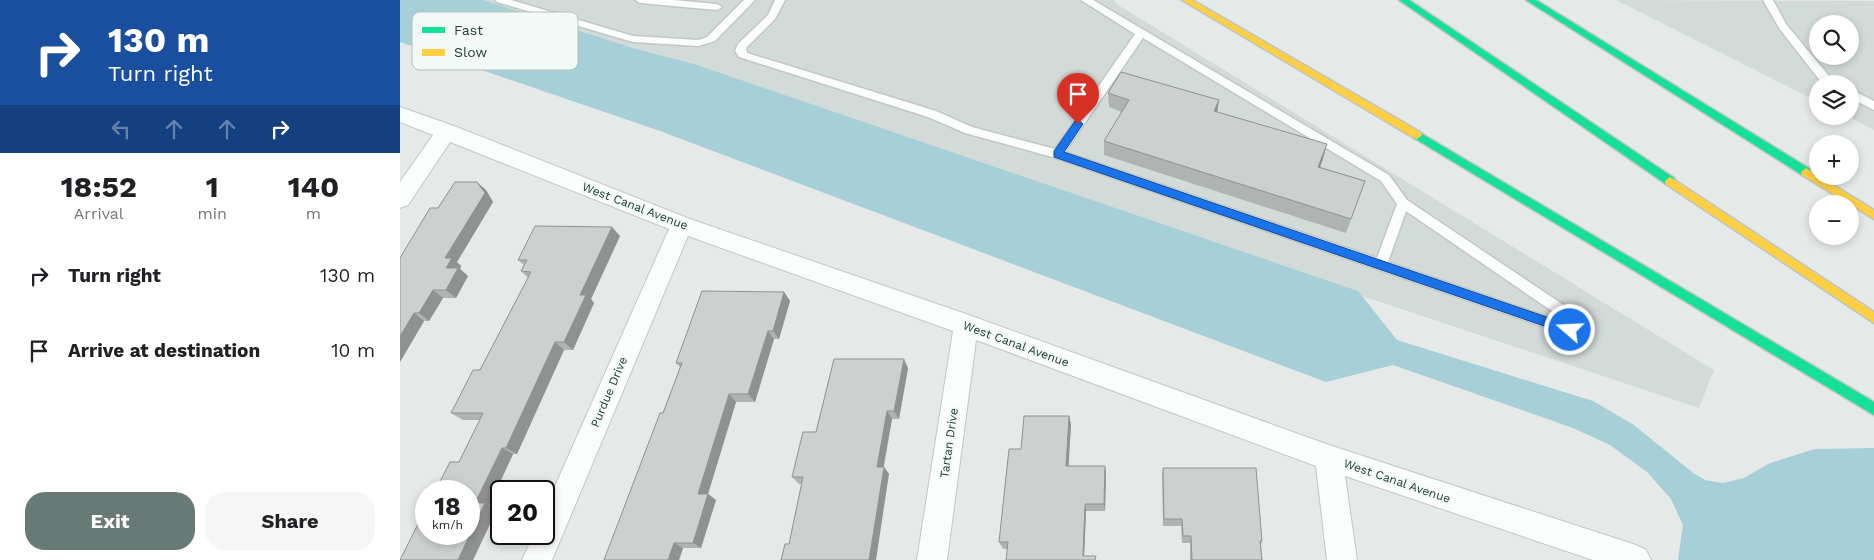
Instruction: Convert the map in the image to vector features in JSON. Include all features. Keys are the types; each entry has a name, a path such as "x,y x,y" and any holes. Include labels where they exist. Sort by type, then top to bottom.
{"highway":[{"path":"1186,0 1328,81 1874,409"},
{"path":"1403,0 1494,64 1874,318"},
{"path":"1530,0 1874,215"},
{"path":"1552,0 1668,86"}],"street":[{"name":"West Canal Avenue","path":"400,114 682,225 966,325 1329,458 1636,560"},
{"path":"400,199 447,132"},
{"name":"Purdue Drive","path":"537,560 682,225"},
{"name":"Tartan Drive","path":"932,560 966,325"},
{"path":"1329,458 1342,560"}],"lane":[{"path":"500,0 541,12"},
{"path":"640,0 717,7"},
{"path":"578,23 633,39 698,43 711,39 750,0"},
{"path":"780,0 772,18 742,46 740,51 742,55 932,114 969,130 1058,154 1570,330 1572,318 1403,203 1385,178 1086,0"},
{"path":"1768,0 1782,26 1822,75"},
{"path":"1058,154 1141,33"},
{"path":"1859,98 1874,106"},
{"path":"1381,264 1403,203"}],"shaded area":[{"path":"471,0 1114,0 1118,5 1714,370 1699,408 578,36 578,12 507,12"},
{"path":"1616,0 1874,1 1874,130 1859,122 1859,75 1809,75 1809,97"}],"water":[{"path":"400,0 483,0 520,12 412,12 412,46 400,42"},
{"path":"578,30 636,49 694,64 1358,291 1397,340 1593,401 1634,425 1692,472 1705,480 1723,483 1744,478 1770,463 1815,449 1874,448 1874,560 1678,560 1683,525 1671,499 1647,472 1610,445 1573,428 1393,365 1326,382 660,131 482,70 578,70"}],"building":[{"path":"1121,72 1219,100 1214,111 1327,144 1318,167 1365,181 1351,219 1104,141 1129,100 1108,93"},
{"path":"455,182 477,182 485,193 445,258 452,258 446,268 458,268 446,290 433,290 419,313 414,313 400,336 400,258 430,208 438,208"},
{"path":"535,226 612,227 580,295 586,295 564,342 555,342 506,448 502,448 480,493 480,480 441,480 450,462 459,462 483,413 451,413 473,370 480,370 531,272 521,271 527,260 518,260"},
{"path":"702,291 784,292 773,331 768,331 748,394 729,394 698,494 708,494 693,543 674,543 668,560 604,560 660,413 663,413 682,363 676,363"},
{"path":"834,359 904,359 894,411 887,411 877,467 884,467 869,560 781,560 785,544 789,544 803,477 792,477 803,432 816,432"},
{"path":"1024,416 1069,416 1066,466 1105,466 1104,504 1085,504 1083,556 1096,556 1095,560 1006,560 1008,542 999,542 1009,449 1021,449"},
{"path":"1163,468 1256,468 1262,560 1192,560 1191,536 1183,536 1182,519 1164,519"},
{"path":"480,503 485,503 480,514"},
{"path":"415,530 415,545 465,545 458,560 400,560"}],"traffic: fast":[{"path":"1403,0 1670,181"},
{"path":"1530,0 1806,172"},
{"path":"1417,135 1874,409"}],"traffic: slow":[{"path":"1186,0 1417,135"},
{"path":"1806,172 1874,215"},
{"path":"1670,181 1874,318"}],"route":[{"path":"1078,124 1058,154 1570,330"}]}
